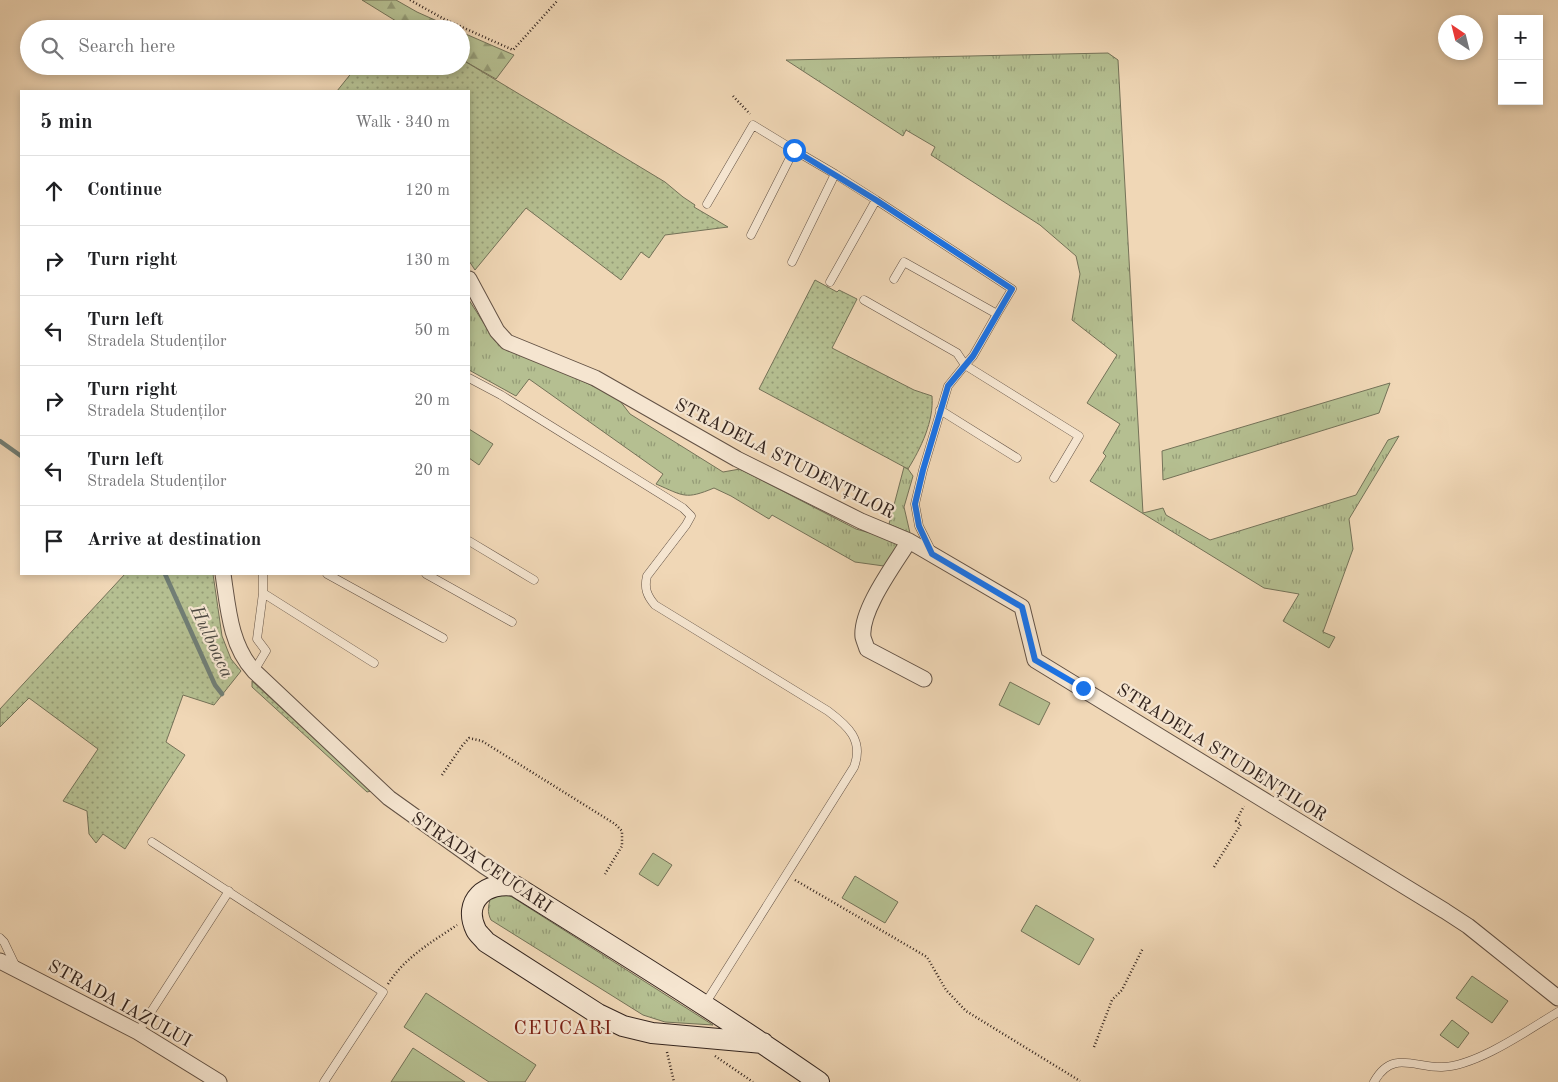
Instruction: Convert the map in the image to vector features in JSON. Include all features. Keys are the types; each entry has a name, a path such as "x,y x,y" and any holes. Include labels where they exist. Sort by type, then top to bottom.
{"street":[{"name":"STRADELA STUDENȚILOR","path":"470,281 497,331 508,342 595,378 737,459 861,521 909,541 1022,607 1035,660 1451,914 1558,998"},
{"path":"909,541 870,607 863,637 867,649 924,679"},
{"name":"STRADA CEUCARI","path":"224,575 227,603 237,646 244,661 389,798 514,886 705,1004 819,1082"},
{"path":"514,886 498,885 483,891 476,899 472,909 477,931 486,942 598,1014 623,1026 652,1033 763,1043"},
{"name":"STRADA IAZULUI","path":"0,961 138,1032 219,1082"}],"lane":[{"path":"707,204 753,125 835,174 1012,289 973,356 948,386 940,410 915,504 919,526 932,554"},
{"path":"751,235 794,150"},
{"path":"792,262 835,174"},
{"path":"830,282 876,200"},
{"path":"894,279 904,262 997,314"},
{"path":"864,300 957,353 965,365 1079,436 1054,478"},
{"path":"470,379 501,395 683,508 691,516 647,576 645,583 648,596 655,605 828,711 852,733 858,750 854,767 705,1004"},
{"path":"940,410 1017,458"},
{"path":"470,542 534,580"},
{"path":"254,671 266,651 257,639 264,575"},
{"path":"329,575 443,638"},
{"path":"428,575 512,622"},
{"path":"263,593 374,663"},
{"path":"152,842 383,992 324,1082"},
{"path":"138,1032 229,891"},
{"path":"0,938 4,942 16,968"},
{"path":"1374,1082 1378,1075 1388,1066 1406,1062 1441,1067 1466,1062 1492,1051 1558,1012"}],"path":[{"path":"410,0 446,20"},
{"path":"470,31 513,50 558,0"},
{"path":"733,96 749,112 753,118 753,125"},
{"path":"442,775 469,738 482,741 615,824 622,831 622,846 605,874"},
{"path":"1214,867 1240,824 1236,822 1251,793"},
{"path":"786,875 927,957 946,990 966,1012 1080,1081"},
{"path":"383,992 394,974 410,958 460,922"},
{"path":"1094,1046 1112,1000 1122,990 1143,948"},
{"path":"665,1045 674,1082"}],"green space":[{"path":"362,0 396,0 435,20 394,20"},
{"path":"470,36 514,55 496,79 470,64"},
{"path":"1108,53 1118,60 1143,513 1163,508 1166,515 1210,540 1356,495 1388,440 1399,436 1349,519 1353,549 1323,632 1335,637 1329,648 1283,621 1299,594 1264,588 1090,481 1106,456 1103,453 1120,424 1087,403 1117,355 1072,320 1080,274 1076,256 1040,225 931,155 935,147 906,130 903,136 786,60"},
{"path":"470,64 665,182 695,205 694,207 728,227 665,235 649,258 641,252 621,280 526,208 475,270 470,262 470,90 338,90 350,75 470,75"},
{"path":"815,280 837,292 839,290 857,299 832,348 914,390 932,396 929,425 918,452 908,469 759,389"},
{"path":"470,302 495,341 617,397 630,414 723,472 740,469 856,529 898,541 891,567 855,562 772,515 769,519 714,488 697,494 685,495 656,484 663,474 529,379 516,396 470,371"},
{"path":"1390,383 1379,413 1163,480 1162,451"},
{"path":"470,430 493,444 479,465 470,459"},
{"path":"904,467 913,476 904,507 910,533 889,524"},
{"path":"124,575 213,575 222,636 231,659 241,671 214,705 183,695 166,742 185,755 125,849 103,834 96,843 89,834 87,811 63,801 98,749 29,698 0,727 0,709"},
{"path":"252,681 371,791 367,792 252,687"},
{"path":"1010,682 1050,703 1039,725 999,705"},
{"path":"653,853 672,865 658,886 639,874"},
{"path":"855,876 898,902 885,923 842,898"},
{"path":"501,892 512,897 713,1025 665,1022 643,1015 491,920 488,909 491,897"},
{"path":"1036,905 1094,939 1079,965 1021,931"},
{"path":"1472,976 1508,1001 1492,1023 1456,998"},
{"path":"426,993 536,1065 525,1082 489,1082 404,1027"},
{"path":"1452,1020 1469,1033 1458,1048 1440,1035"},
{"path":"413,1048 465,1082 391,1082"}],"waterway":[{"name":"Hulboaca","path":"0,441 20,455"},
{"name":"Hulboaca","path":"165,575 215,685 222,694"}],"district":[{"name":"CEUCARI","path":"563,1027"}],"route":[{"path":"794,150 876,200 1012,289 973,356 948,386 915,504 919,526 932,554 1022,607 1035,660 1083,688"}]}
